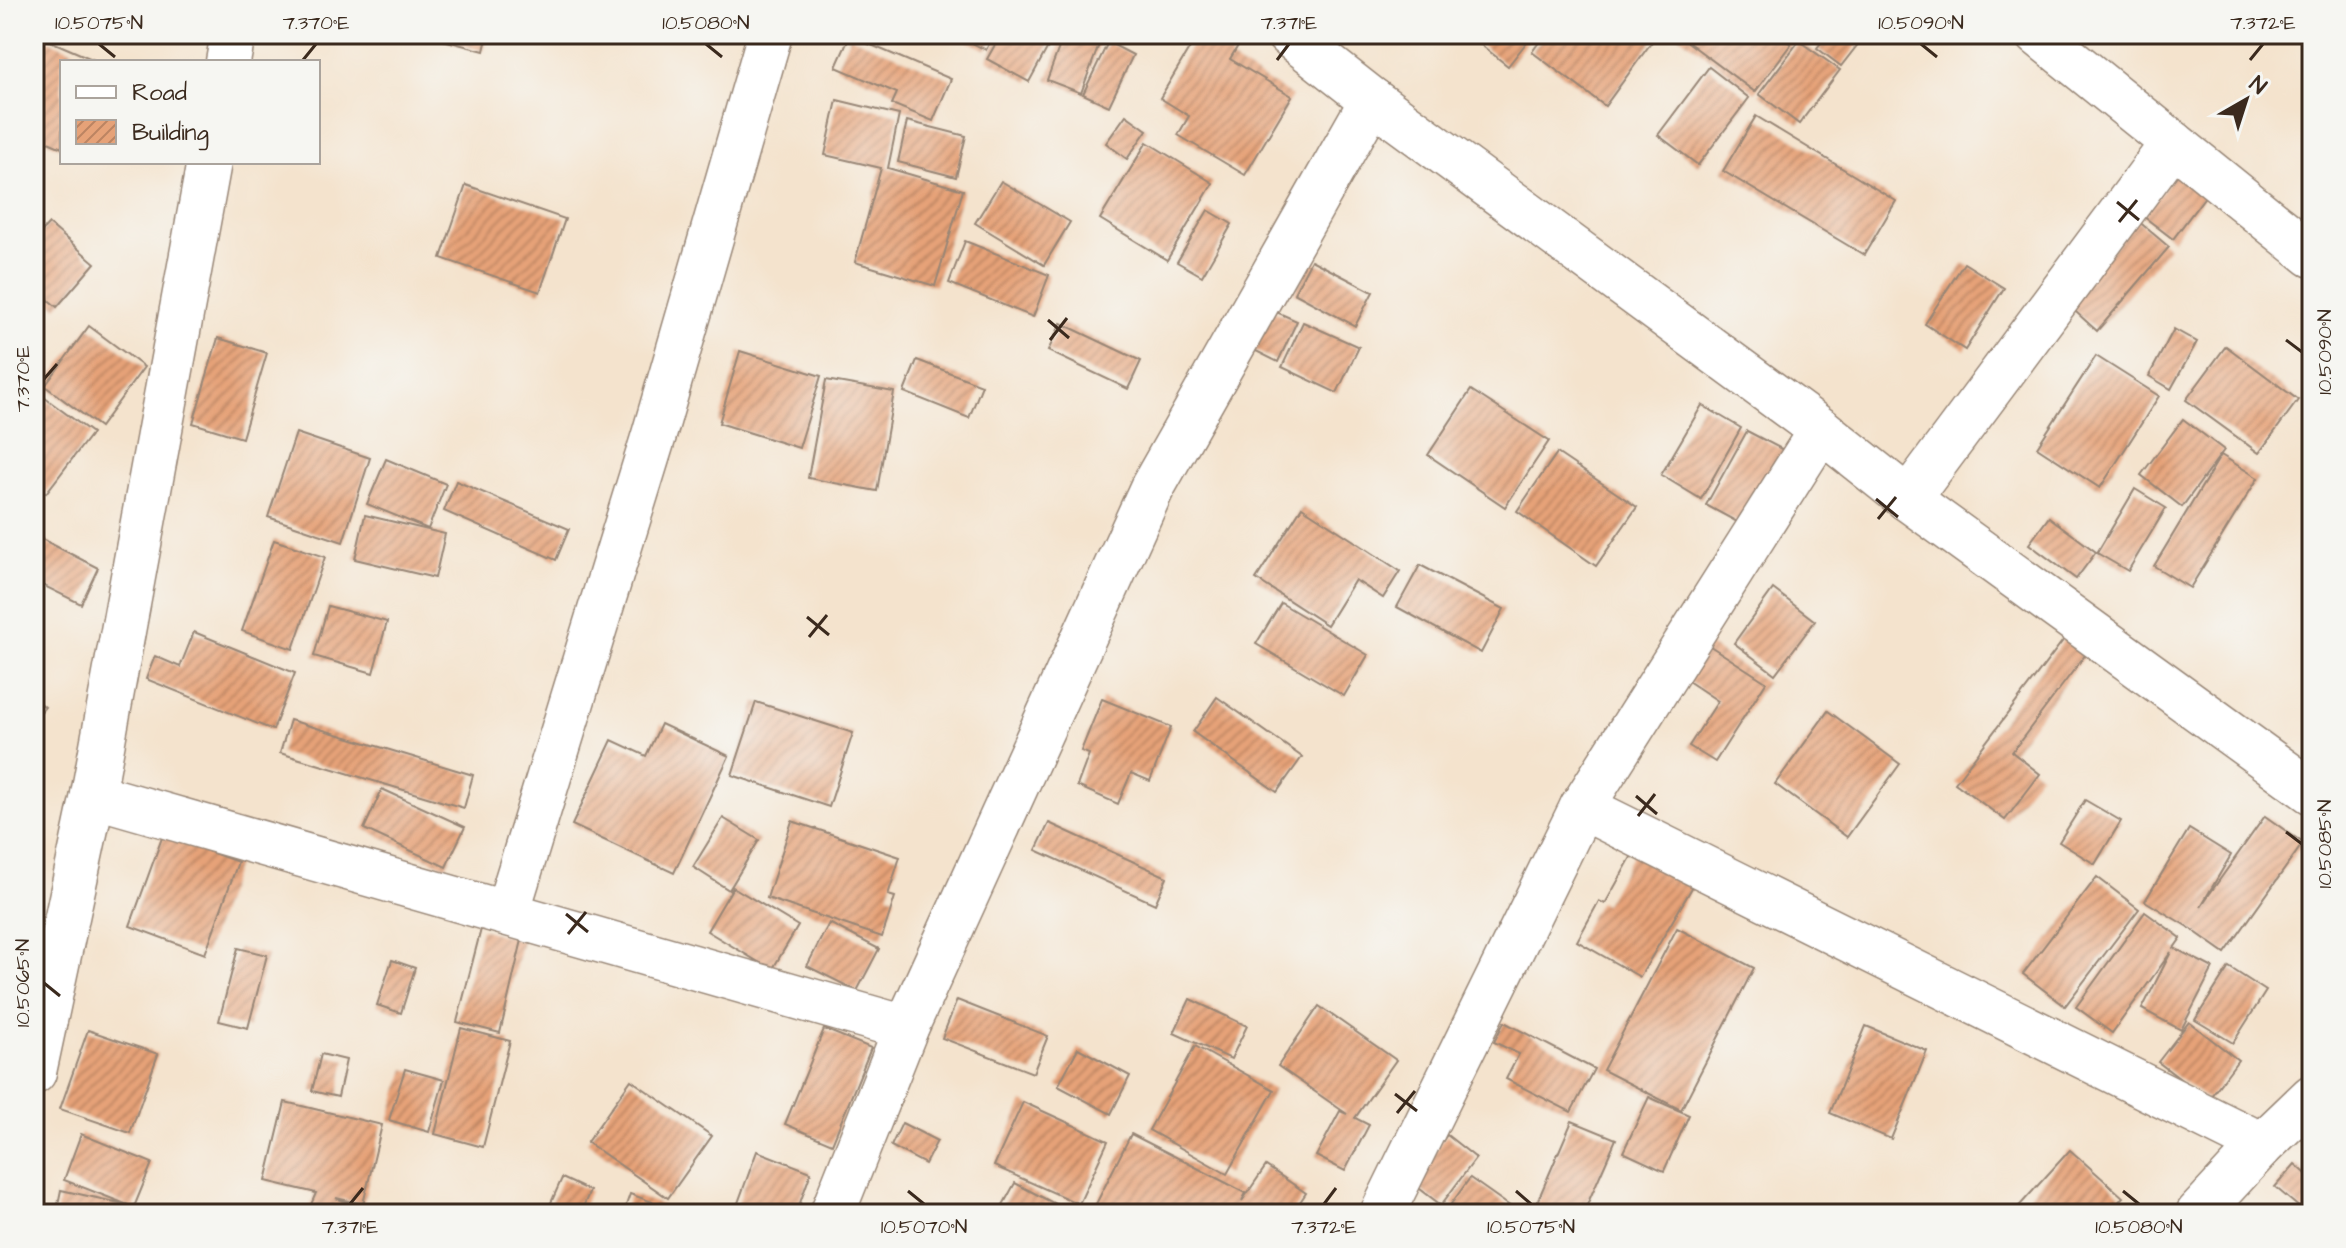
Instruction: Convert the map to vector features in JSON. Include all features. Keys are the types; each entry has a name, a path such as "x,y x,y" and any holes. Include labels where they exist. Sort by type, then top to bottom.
{"street":[{"path":"228,60 233,34"},
{"path":"507,913 654,435 770,34"},
{"path":"1288,34 1372,100 1821,430 1908,499 2312,792"},
{"path":"2038,34 2312,255"},
{"path":"832,1214 906,1028 1152,488 1372,100"},
{"path":"1908,499 2173,143"},
{"path":"34,1072 93,795 209,164"},
{"path":"1382,1214 1582,807 1821,430"},
{"path":"93,795 906,1028"},
{"path":"1582,807 2262,1145"},
{"path":"2198,1214 2312,1097"}],"building":[{"path":"34,34 94,60 60,60 60,147 34,136"},
{"path":"421,34 488,34 484,51"},
{"path":"959,34 994,34 986,50"},
{"path":"1001,34 1055,34 1029,82 987,59"},
{"path":"1064,34 1103,34 1081,93 1047,80"},
{"path":"1198,34 1234,34 1242,39 1230,59 1292,96 1245,175 1178,135 1189,116 1160,98"},
{"path":"1474,34 1533,34 1508,66 1471,37"},
{"path":"1545,34 1656,36 1605,106 1532,52"},
{"path":"1677,34 1778,34 1791,44 1755,92"},
{"path":"1828,34 1866,34 1841,66 1817,48"},
{"path":"850,36 951,79 933,121 892,104 897,93 836,67"},
{"path":"1799,41 1840,70 1799,124 1759,94"},
{"path":"1108,42 1133,55 1109,106 1083,94"},
{"path":"1709,67 1749,98 1698,165 1658,135"},
{"path":"837,100 899,115 888,168 963,190 935,286 855,262 881,168 825,155"},
{"path":"1126,115 1147,130 1127,159 1106,143"},
{"path":"1756,116 1896,201 1864,255 1723,171"},
{"path":"907,121 966,136 956,177 898,162"},
{"path":"1147,142 1213,183 1167,260 1100,219"},
{"path":"2176,173 2206,195 2173,239 2143,216"},
{"path":"1001,181 1070,222 1044,265 975,223"},
{"path":"466,185 565,219 540,292 441,258"},
{"path":"1208,210 1232,224 1202,276 1177,262"},
{"path":"2137,220 2169,247 2097,331 2066,303"},
{"path":"49,224 95,263 57,307 39,292 34,297 34,240"},
{"path":"965,241 1049,275 1033,317 949,283"},
{"path":"1311,260 1373,292 1355,326 1294,293"},
{"path":"1964,263 2004,288 1965,350 1925,324"},
{"path":"1272,310 1297,321 1278,362 1254,350"},
{"path":"1303,322 1359,347 1337,393 1282,367"},
{"path":"1061,323 1141,361 1128,389 1048,351"},
{"path":"89,326 144,367 100,427 45,386"},
{"path":"2174,329 2197,342 2171,389 2149,376"},
{"path":"218,338 267,353 242,438 193,423"},
{"path":"2226,346 2298,400 2259,453 2186,400"},
{"path":"740,351 821,376 799,448 719,423"},
{"path":"2096,356 2159,396 2100,488 2037,447"},
{"path":"917,360 982,385 969,418 904,392"},
{"path":"826,380 894,392 877,491 808,478"},
{"path":"1471,390 1549,441 1505,507 1428,455"},
{"path":"41,395 92,433 46,493 34,484 34,405"},
{"path":"1702,405 1741,428 1701,499 1661,475"},
{"path":"2183,419 2224,450 2182,507 2141,475"},
{"path":"1747,431 1791,454 1750,529 1706,505"},
{"path":"296,433 370,458 343,542 268,517"},
{"path":"1557,453 1637,507 1596,566 1517,511"},
{"path":"2221,455 2258,478 2190,588 2154,566"},
{"path":"386,459 446,484 428,529 367,504"},
{"path":"456,481 569,529 556,560 444,511"},
{"path":"2135,489 2166,508 2128,571 2097,553"},
{"path":"1302,507 1400,571 1383,598 1355,580 1327,625 1256,579"},
{"path":"365,515 445,534 435,578 355,559"},
{"path":"2049,517 2096,552 2076,579 2029,544"},
{"path":"34,535 98,568 81,604 34,581"},
{"path":"274,540 325,557 293,649 242,631"},
{"path":"1420,565 1504,609 1481,653 1397,607"},
{"path":"1773,589 1815,621 1775,674 1734,643"},
{"path":"1281,603 1368,655 1344,696 1256,644"},
{"path":"328,606 387,622 373,673 314,656"},
{"path":"2071,630 2092,646 2012,752 2040,774 2005,820 1955,783"},
{"path":"194,632 295,673 273,730 146,679 155,656 180,667"},
{"path":"1707,644 1766,682 1715,762 1689,746 1718,701 1685,679"},
{"path":"1217,697 1302,757 1277,792 1193,732"},
{"path":"34,698 45,707 34,720"},
{"path":"1102,699 1171,727 1150,781 1131,773 1118,804 1077,786 1089,754 1081,751"},
{"path":"756,702 853,733 829,807 732,775"},
{"path":"1828,711 1900,764 1847,837 1775,784"},
{"path":"290,720 473,775 464,808 280,753"},
{"path":"661,724 729,756 674,873 572,825 612,740 646,756"},
{"path":"382,789 465,827 446,867 364,829"},
{"path":"2085,800 2121,821 2095,864 2059,842"},
{"path":"2265,816 2303,843 2225,953 2145,901 2189,829 2231,855 2201,906"},
{"path":"723,818 759,840 729,890 693,867"},
{"path":"792,821 900,857 888,895 895,897 882,937 767,898"},
{"path":"1049,823 1167,877 1155,904 1036,850"},
{"path":"163,835 238,862 205,954 130,926"},
{"path":"1635,850 1694,884 1640,977 1577,941 1599,901 1605,904"},
{"path":"2097,877 2139,909 2065,1006 2023,974"},
{"path":"733,887 798,926 772,970 707,931"},
{"path":"2145,912 2181,938 2174,948 2213,968 2181,1030 2142,1009 2171,952 2112,1033 2076,1007"},
{"path":"829,923 879,949 857,991 807,966"},
{"path":"1677,928 1754,968 1681,1110 1603,1070"},
{"path":"481,929 522,940 500,1033 457,1022"},
{"path":"238,948 267,955 248,1028 219,1021"},
{"path":"392,960 415,968 401,1013 377,1005"},
{"path":"2229,967 2266,991 2233,1043 2195,1020"},
{"path":"1190,999 1247,1026 1231,1059 1174,1033"},
{"path":"957,1000 1048,1036 1033,1073 942,1038"},
{"path":"1319,1006 1396,1060 1355,1118 1369,1125 1345,1171 1316,1156 1340,1111 1347,1114 1278,1066"},
{"path":"1504,1022 1594,1069 1571,1112 1506,1079 1519,1054 1494,1042"},
{"path":"2189,1022 2238,1060 2208,1100 2158,1062"},
{"path":"1866,1026 1927,1051 1891,1139 1830,1113"},
{"path":"461,1028 510,1041 483,1147 435,1134"},
{"path":"824,1029 871,1048 832,1144 785,1124"},
{"path":"88,1030 158,1054 130,1133 60,1109"},
{"path":"1195,1046 1274,1090 1227,1174 1149,1130"},
{"path":"1078,1048 1130,1076 1111,1114 1058,1086"},
{"path":"321,1054 346,1060 338,1097 312,1091"},
{"path":"405,1069 444,1080 429,1132 389,1120"},
{"path":"631,1080 712,1136 668,1198 587,1142"},
{"path":"1649,1097 1689,1115 1664,1171 1623,1152"},
{"path":"285,1102 382,1125 363,1204 336,1198 374,1214 307,1214 316,1193 266,1181"},
{"path":"1023,1102 1108,1141 1079,1204 994,1166"},
{"path":"1572,1121 1616,1139 1583,1214 1532,1214"},
{"path":"902,1123 937,1141 925,1164 891,1146"},
{"path":"81,1134 152,1163 134,1207 139,1208 137,1214 56,1214 61,1190 128,1205 64,1180"},
{"path":"1131,1134 1246,1193 1242,1201 1266,1166 1306,1193 1292,1214 1244,1214 1237,1210 1235,1214 1111,1214 1095,1206"},
{"path":"1447,1135 1476,1158 1441,1205 1411,1182"},
{"path":"2070,1150 2123,1197 2108,1214 2012,1214"},
{"path":"757,1151 811,1172 796,1214 734,1214"},
{"path":"2295,1164 2312,1179 2312,1214 2307,1214 2275,1187"},
{"path":"562,1178 590,1191 580,1214 546,1214"},
{"path":"1470,1178 1521,1214 1465,1214 1451,1204"},
{"path":"1015,1183 1074,1214 998,1214"},
{"path":"630,1194 672,1209 670,1214 623,1214"}]}
